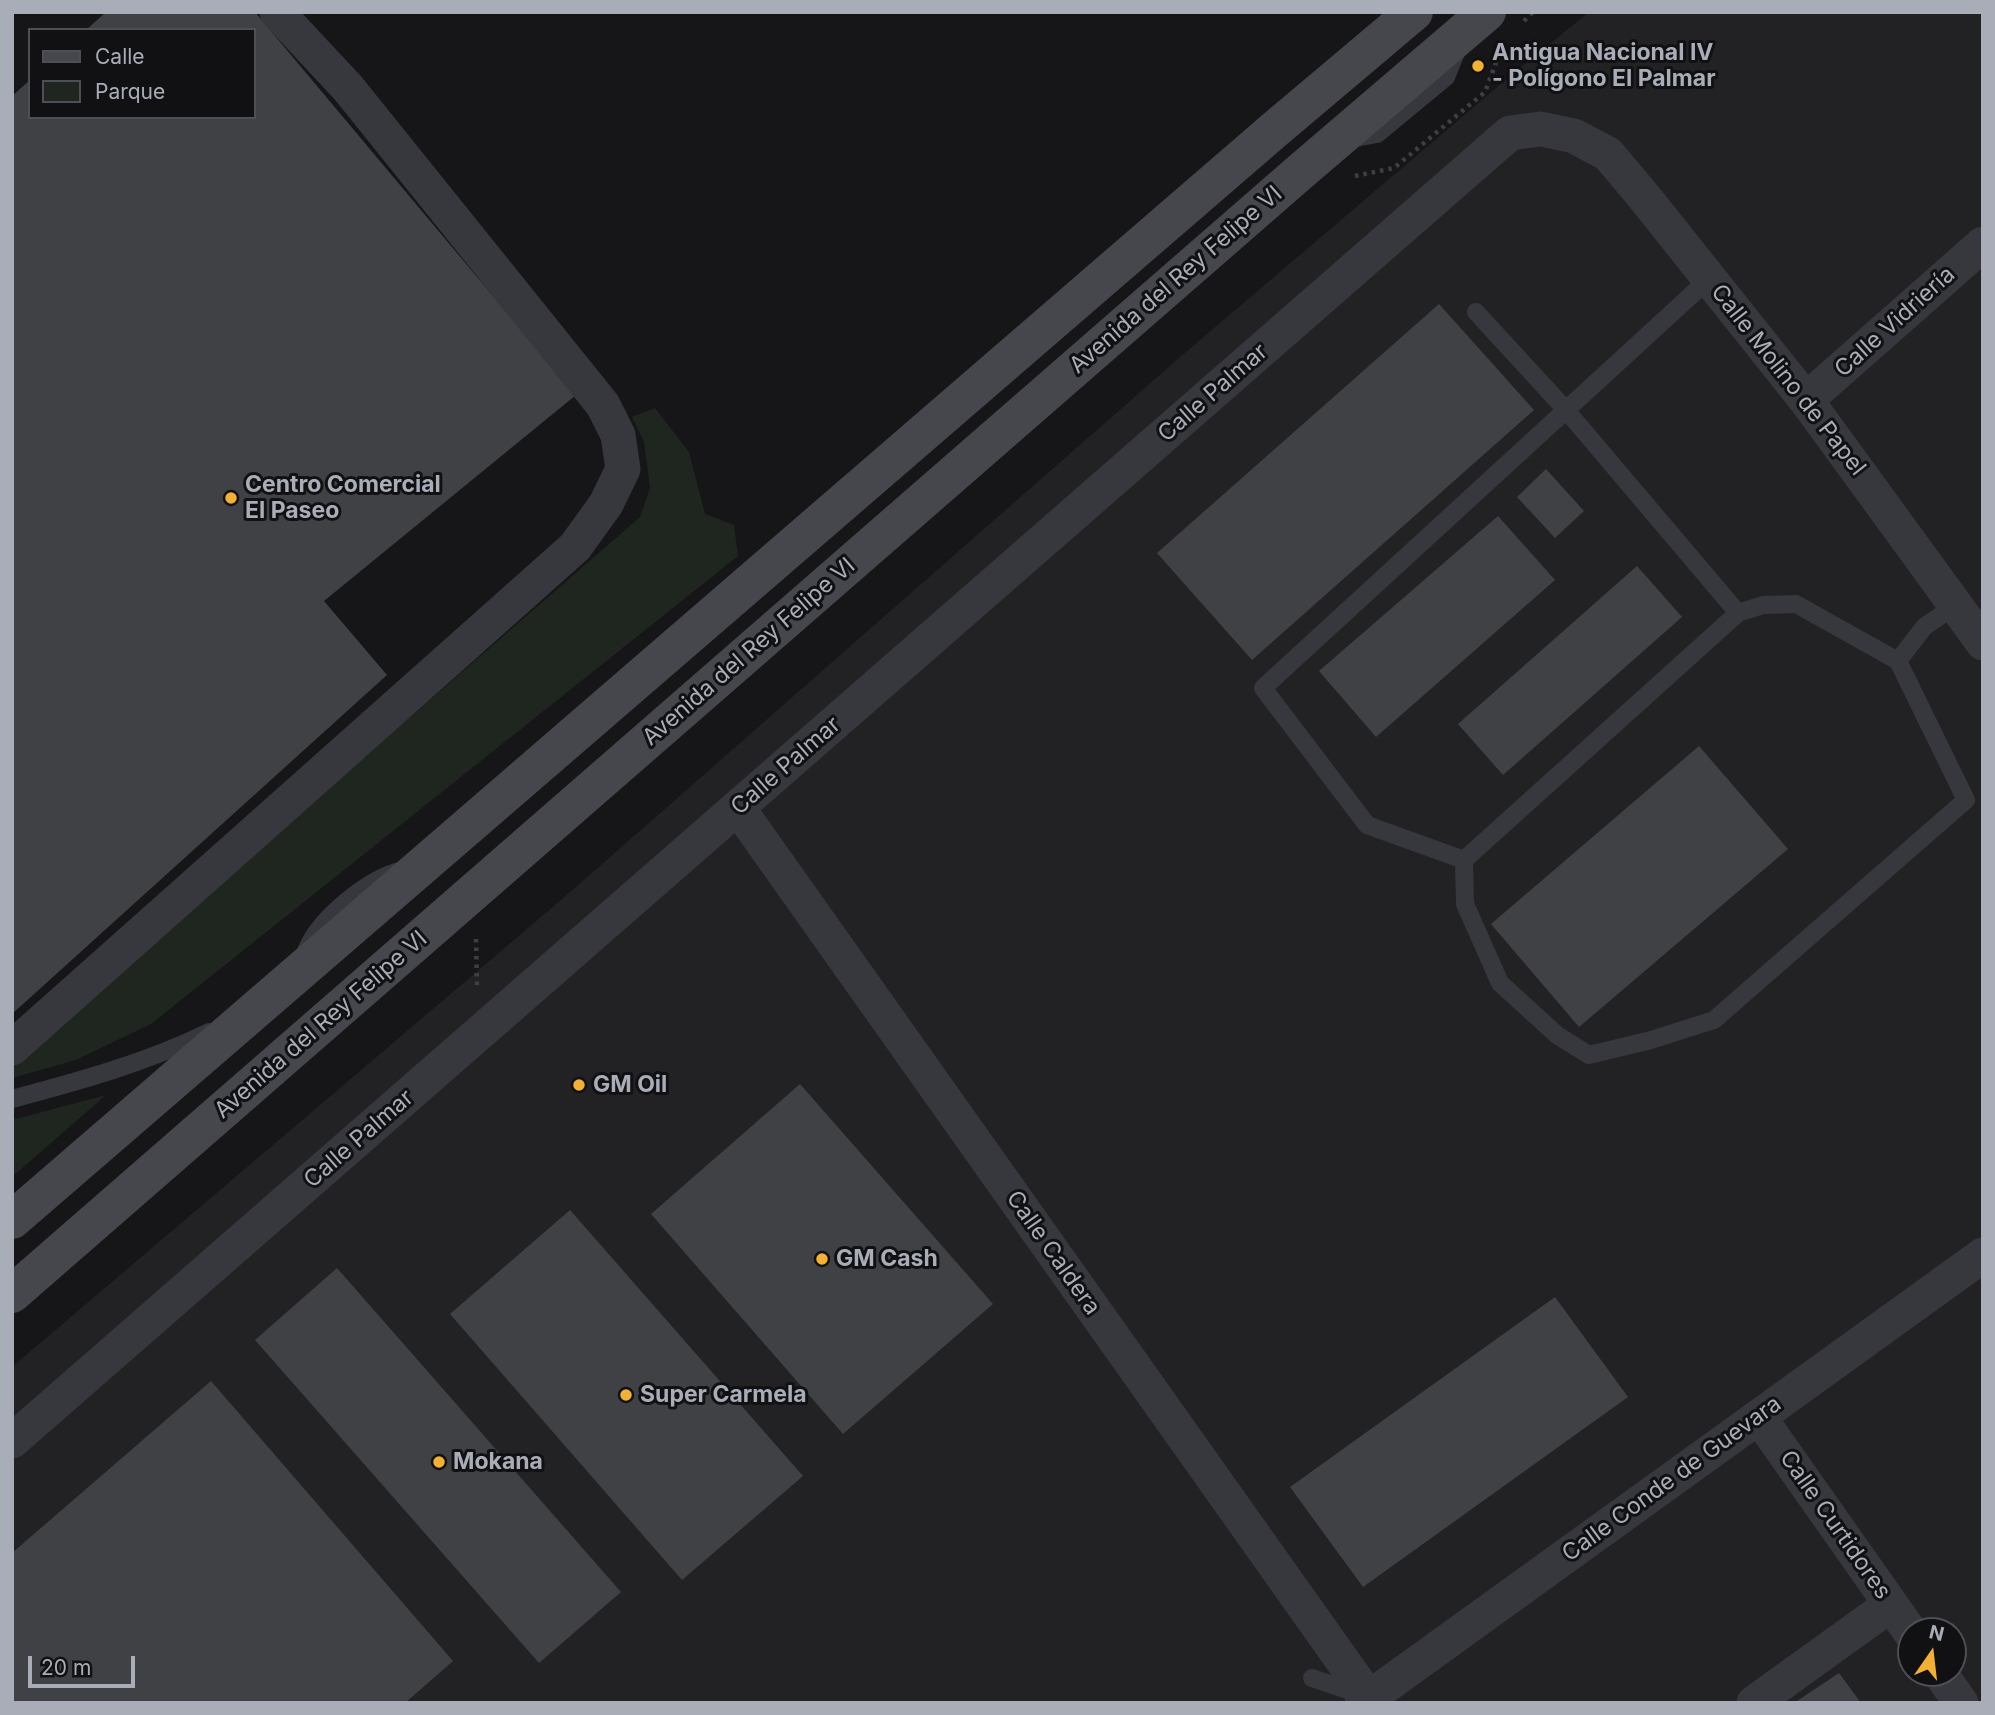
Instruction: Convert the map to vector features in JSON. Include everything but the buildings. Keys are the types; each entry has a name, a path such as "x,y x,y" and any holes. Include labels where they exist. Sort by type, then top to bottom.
{"main road":[{"path":"12,1220 1262,140 1414,12"},
{"name":"Avenida del Rey Felipe VI","path":"12,1294 1475,22"}],"street":[{"path":"12,1048 575,547 606,504 622,469 618,435 603,405 348,88 277,12"},
{"name":"Calle Palmar","path":"12,1441 1510,133 1541,129 1574,136"},
{"name":"Calle Molino de Papel","path":"1574,136 1608,154 1710,278 1806,400 1983,643"},
{"name":"Calle Vidriería","path":"1806,400 1983,244"},
{"name":"Calle Caldera","path":"738,808 1365,1700"},
{"name":"Calle Conde de Guevara","path":"1365,1700 1983,1255"},
{"name":"Calle Curtidores","path":"1759,1416 1899,1617"},
{"path":"1754,1703 1890,1605"},
{"path":"1950,1687 1961,1703"}],"lane":[{"path":"1464,860 1367,824 1264,688 1710,278"},
{"path":"1476,312 1566,410 1738,613"},
{"path":"1763,604 1796,604 1898,661 1966,800 1714,1020 1651,1040 1589,1055 1557,1035 1500,984 1465,904 1464,860 1738,613 1763,604"},
{"path":"1898,661 1924,628 1956,605"},
{"path":"12,1100 106,1073 177,1047 256,1009"},
{"path":"1312,1678 1365,1700"}],"shaded area":[{"path":"1589,12 1983,12 1983,1703 12,1703 12,1367 561,900 1180,357"}],"green space":[{"path":"655,408 689,452 705,514 734,525 738,556 151,1024 76,1060 12,1078 12,1064 640,517 650,488 644,442 632,417"},
{"path":"106,1095 12,1177 12,1120"}],"place":[{"name":"Antigua Nacional IV - Polígono El Palmar","path":"1478,66"},
{"name":"Centro Comercial El Paseo","path":"231,498"},
{"name":"GM Oil","path":"579,1085"},
{"name":"GM Cash","path":"822,1259"},
{"name":"Super Carmela","path":"626,1395"},
{"name":"Mokana","path":"439,1462"}]}
